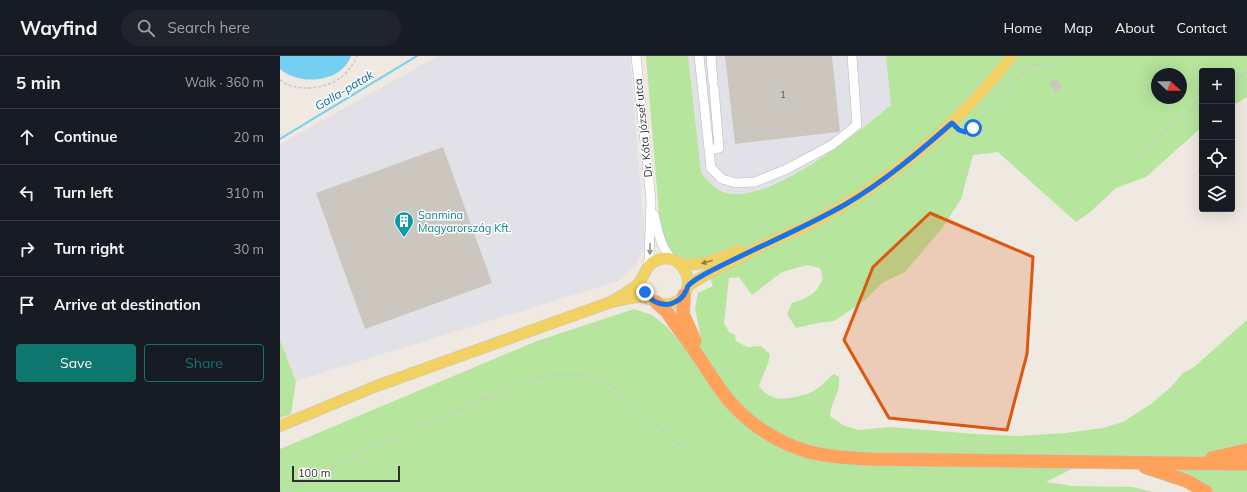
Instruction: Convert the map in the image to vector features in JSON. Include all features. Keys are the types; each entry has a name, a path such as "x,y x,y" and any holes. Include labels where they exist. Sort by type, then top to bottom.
{"highway":[{"path":"686,290 683,314 701,360"},
{"path":"656,302 667,312 717,385 730,401 749,420 784,443 806,451 824,455 870,459 1247,464"},
{"path":"1184,463 1247,450"},
{"path":"1120,462 1150,468 1177,477 1196,485 1206,492"}],"main road":[{"path":"280,426 374,387 611,302 641,297 663,304 671,304 678,300 686,290 705,274 813,223 870,189 922,149 952,123 977,97 1012,56"},
{"path":"611,302 639,284 645,272 652,263 659,260 666,259 691,266 705,264 770,242"},
{"path":"676,262 687,274 686,290"},
{"path":"645,272 643,284 645,292 649,298 656,302"}],"street":[{"name":"Dr. Kóta József utca","path":"636,56 650,200"},
{"path":"699,56 712,168 722,179 736,183 755,182 787,169 832,145 857,125 852,56"},
{"path":"710,150 719,148 711,56"},
{"path":"650,200 659,238 668,254 676,262"},
{"path":"645,272 649,260 650,200"}],"path":[{"path":"280,80 285,84 298,87 311,88 324,86 339,79 352,67 357,56"},
{"path":"952,123 959,130 965,132 973,128 1031,65 1057,64 1064,56"},
{"path":"1235,79 1247,72"},
{"path":"1134,162 1156,138 1199,104"},
{"path":"286,492 370,448 523,382 538,378 564,375 591,377 608,383 692,455"}],"highlighted area":[{"path":"930,213 1033,257 1027,354 1007,430 889,418 844,340 873,267"}],"shaded area":[{"path":"438,56 630,56 645,240 637,264 618,281 296,381 280,340 280,144"},
{"path":"688,56 886,56 891,105 841,145 792,176 754,192 740,194 727,193 710,184 701,172"}],"green space":[{"path":"646,56 688,56 701,172 715,188 719,190 727,193 746,193 767,187 790,177 836,148 891,105 886,56 1247,56 1247,97 1235,104 1235,68 1199,68 1199,130 1146,177 1116,188 1089,213 1076,222 998,152 973,155 961,199 943,227 905,272 882,283 864,301 834,321 796,328 787,314 792,303 815,292 823,278 820,268 807,265 782,272 752,295 739,277 729,278 724,323 729,332 735,335 736,341 747,347 761,346 770,354 759,386 768,395 784,399 796,397 814,391 834,374 839,377 839,387 830,416 843,425 858,430 890,427 1020,436 1065,433 1103,428 1123,422 1151,404 1171,387 1183,373 1194,367 1247,320 1247,492 1212,492 1186,476 1092,459 1046,482 1073,486 1133,487 1153,492 280,492 280,449 537,341 634,309 652,315 667,327 689,353 702,343 695,309 698,293 713,286 705,264 674,258 663,239 659,214"},
{"path":"280,340 296,381 291,414 280,418"}],"water":[{"path":"280,56 351,56 346,65 338,72 319,79 309,79 298,78 280,69"}],"building":[{"path":"725,56 832,56 840,131 735,144"},
{"path":"1056,78 1062,87 1055,92 1049,83"},
{"name":"Sanmina Magyarország Kft.","path":"443,147 492,283 365,329 316,193"}],"waterway":[{"name":"Galla-patak","path":"280,139 417,56"}],"place":[{"name":"Sanmina Magyarország Kft.","path":"404,238"}],"route":[{"path":"645,292 649,298 659,304 671,304 675,302 684,295 688,286 696,279 770,242 813,223 847,204 870,189 908,160 952,123 959,130 965,132 973,128"}]}
